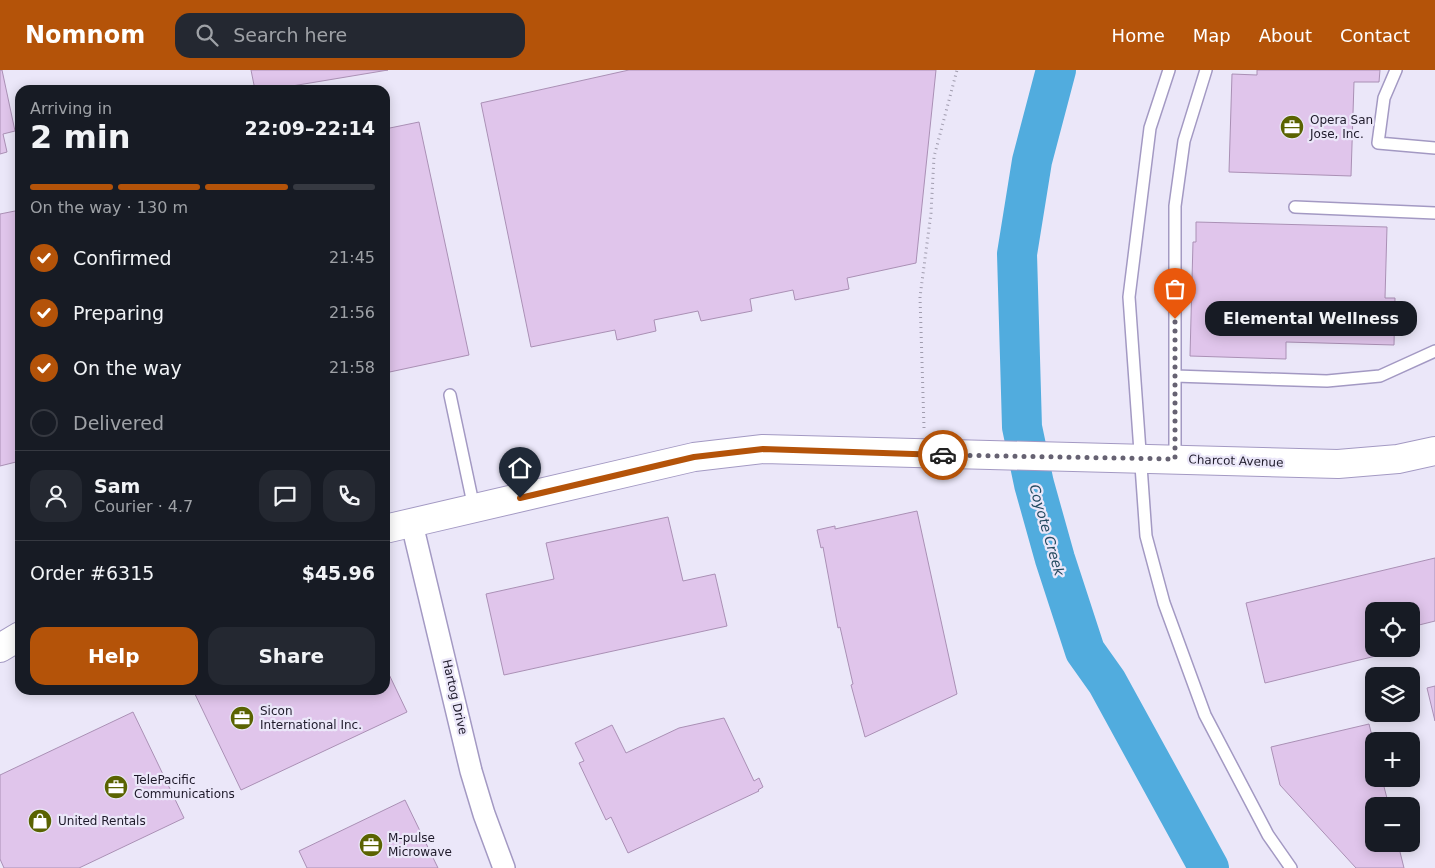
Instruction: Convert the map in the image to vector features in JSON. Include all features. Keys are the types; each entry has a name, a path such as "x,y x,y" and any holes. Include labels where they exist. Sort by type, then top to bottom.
{"street":[{"name":"Charcot Avenue","path":"390,528 697,456 763,449 1130,457 1338,464 1398,459 1435,450"},
{"name":"Hartog Drive","path":"412,524 472,771 484,814 504,868"},
{"path":"0,648 15,639"}],"lane":[{"path":"1169,70 1150,128 1129,297 1130,457 1146,536 1181,656 1205,715 1233,770 1268,835 1291,868"},
{"path":"1175,459 1175,206 1184,141 1206,70"},
{"path":"1396,70 1384,98 1378,143 1435,148"},
{"path":"1295,208 1435,213"},
{"path":"1175,376 1327,381 1380,376 1435,351"},
{"path":"450,395 474,509"}],"path":[{"path":"934,454 920,297 931,213 934,157 957,70"}],"building":[{"path":"0,70 2,70 15,131 3,134 7,152 0,154"},
{"path":"251,70 388,70 298,85 254,85"},
{"path":"629,70 936,70 916,263 847,278 849,289 795,300 793,290 750,299 752,311 701,321 698,311 654,320 656,331 617,340 615,330 531,347 481,103"},
{"name":"Opera San Jose, Inc.","path":"1257,70 1380,70 1379,82 1354,82 1351,176 1229,172 1232,74 1257,75"},
{"path":"419,122 469,355 390,372 390,128"},
{"path":"15,211 15,462 0,466 0,214"},
{"path":"1196,222 1387,227 1385,298 1395,298 1394,345 1286,342 1286,359 1190,356 1193,242 1196,242"},
{"path":"917,511 957,694 865,737 851,685 853,684 840,627 838,628 823,547 821,548 817,530 835,526 835,529"},
{"path":"668,517 683,581 715,574 727,626 504,675 486,594 554,579 546,543"},
{"path":"1435,558 1435,621 1420,625 1420,602 1365,602 1365,657 1372,657 1265,683 1246,603"},
{"path":"390,676 407,712 241,790 195,695 390,695"},
{"path":"1435,686 1435,721 1427,688"},
{"path":"133,712 184,818 79,868 4,868 0,859 0,775"},
{"path":"724,718 754,781 759,778 763,787 759,791 628,853 611,817 606,820 579,763 584,761 575,743 612,725 626,753 679,728"},
{"path":"1369,724 1371,732 1365,732 1365,787 1384,787 1387,797 1365,797 1365,852 1400,852 1404,868 1356,868 1280,785 1271,747"},
{"path":"405,800 438,868 307,868 299,851"}],"waterway":[{"name":"Coyote Creek","path":"1056,70 1032,161 1017,254 1022,427 1034,484 1055,559 1085,651 1107,682 1209,868"}],"way so far":[{"path":"943,455 1175,459 1175,319"}],"place":[{"name":"Opera San Jose, Inc.","path":"1292,127"},
{"name":"Elemental Wellness","path":"1175,319"},
{"name":"Sicon International Inc.","path":"242,718"},
{"name":"TelePacific Communications","path":"116,787"},
{"name":"United Rentals","path":"40,821"},
{"name":"M-pulse Microwave","path":"371,845"}],"route":[{"path":"520,498 694,457 763,449 943,455"}]}
